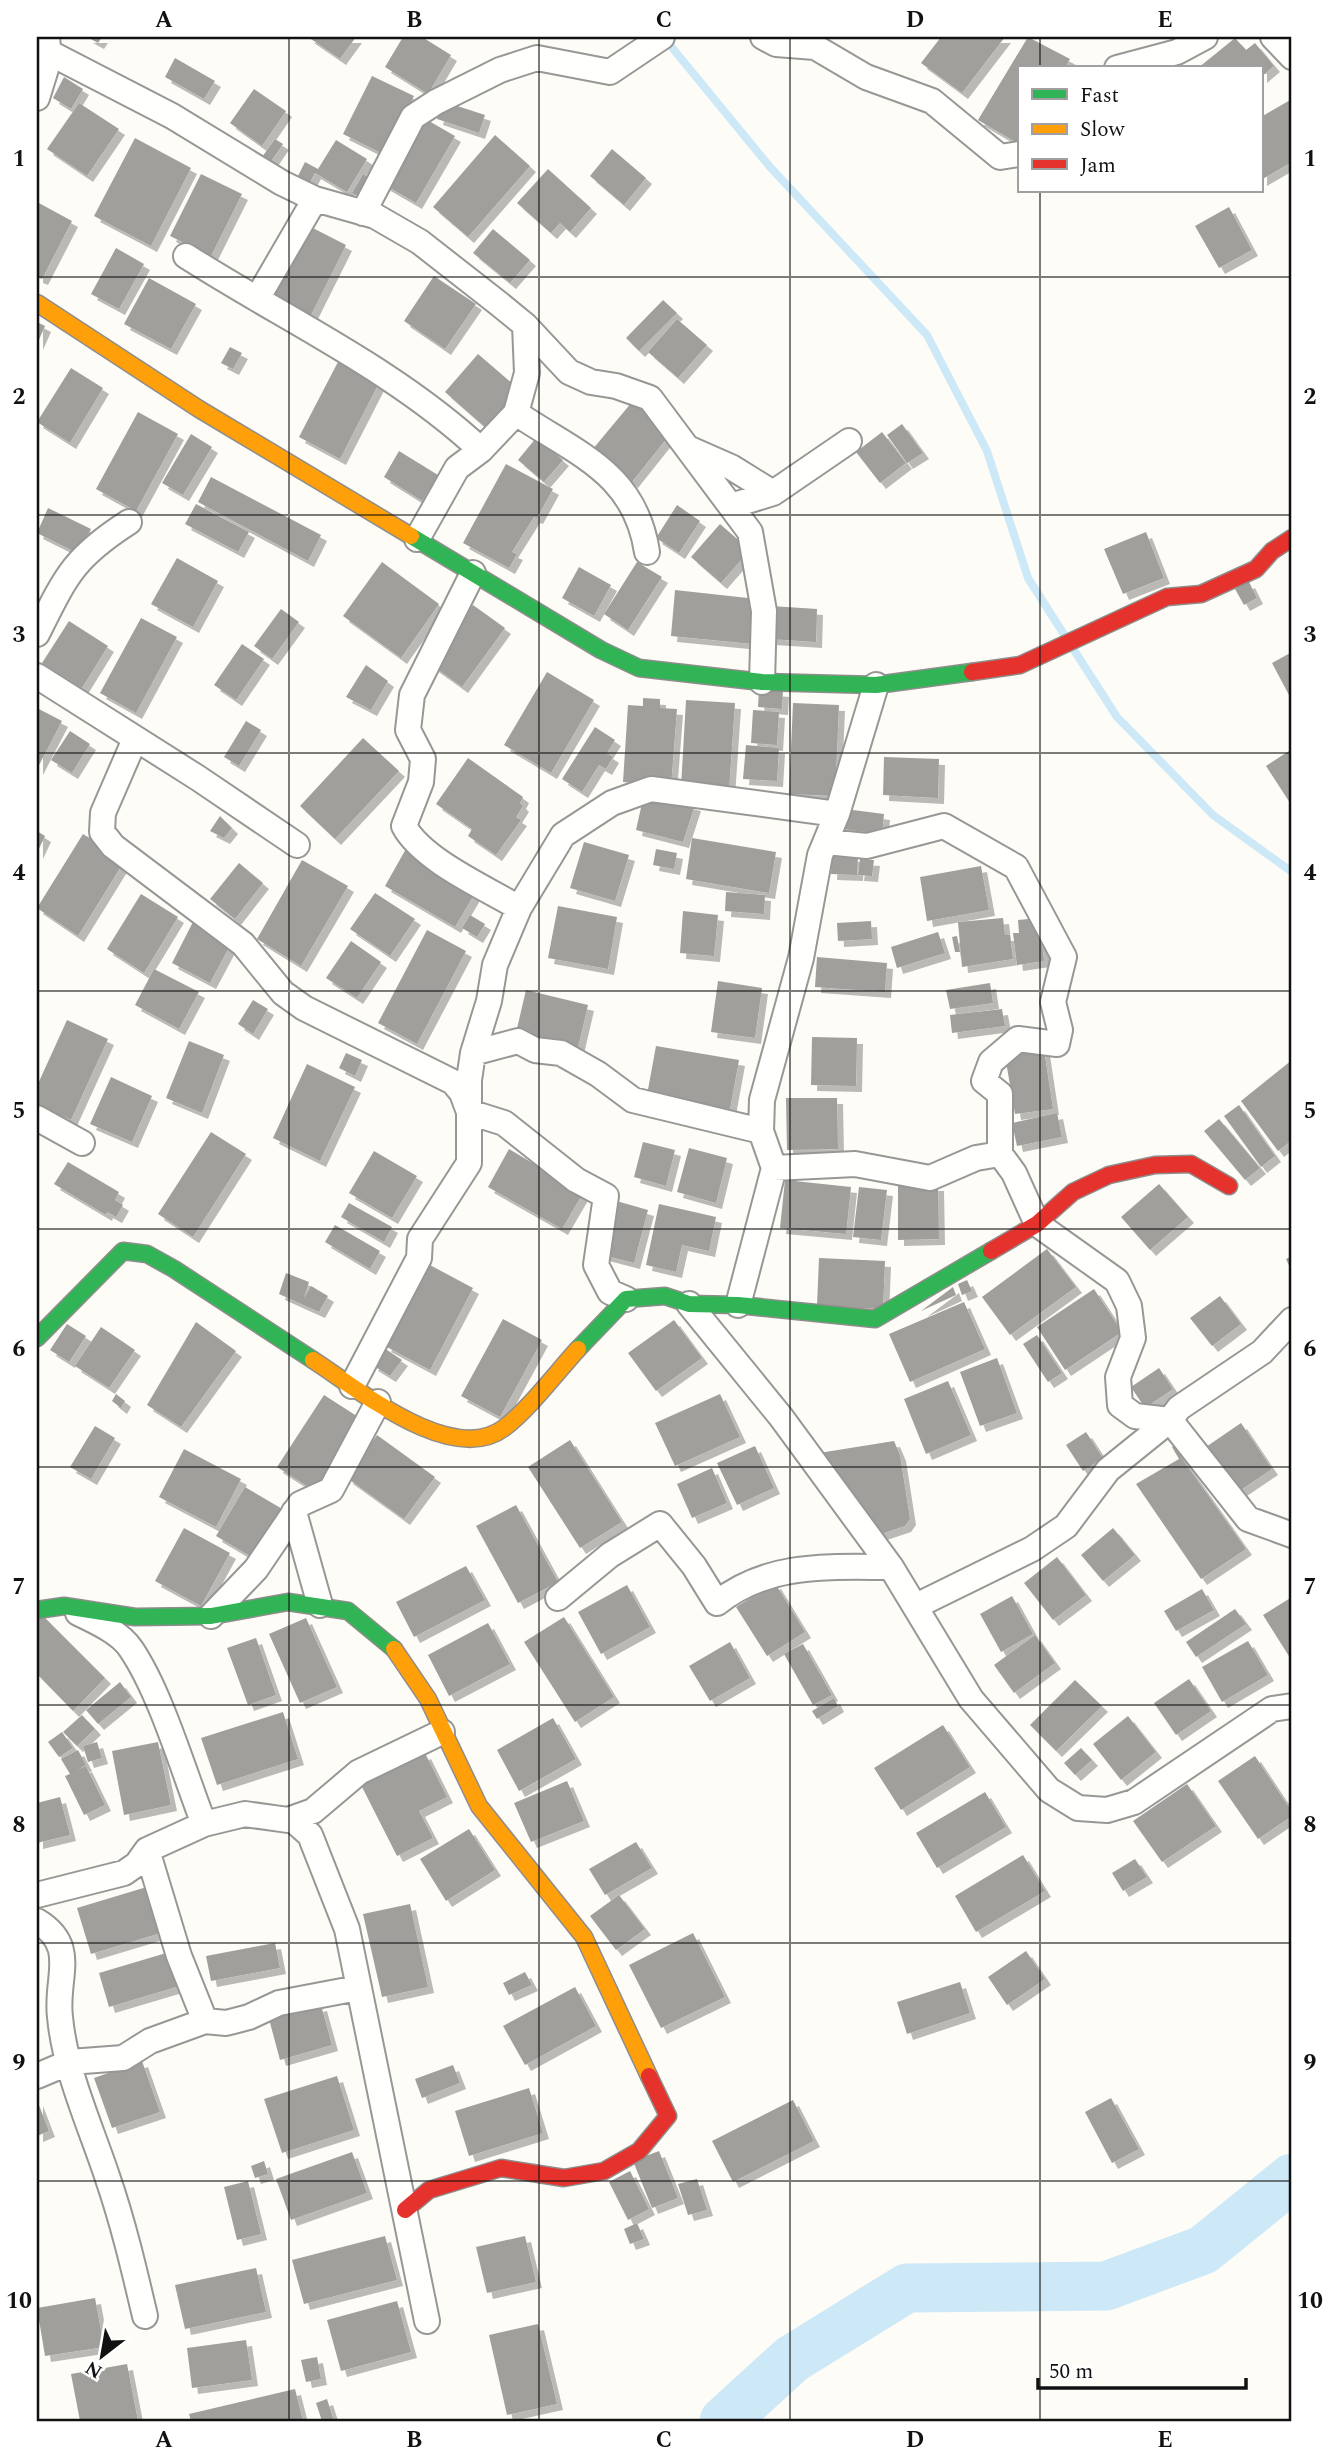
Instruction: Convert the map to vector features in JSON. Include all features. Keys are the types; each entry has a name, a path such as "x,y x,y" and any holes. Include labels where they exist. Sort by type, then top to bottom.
{"street":[{"path":"363,212 413,117 436,102 500,70 537,58 610,72 662,37"},
{"path":"763,37 776,44 815,47 866,77 932,101 1000,157 1018,154"},
{"path":"1124,66 1177,52 1205,37"},
{"path":"1273,37 1292,57"},
{"path":"37,97 48,44 282,183 315,199 363,212 419,242 525,325 569,372 591,383 616,386 650,398 750,532 764,611 762,682"},
{"path":"257,299 315,199"},
{"path":"186,256 376,368 445,417 481,450"},
{"path":"37,303 199,409 601,650 639,668 762,682 876,685 1020,665 1167,597 1201,594 1256,569 1272,551 1292,538"},
{"path":"418,539 457,468 481,450 516,413 527,373 525,325"},
{"path":"516,413 559,443 590,458 628,495 643,527 647,552"},
{"path":"731,506 773,492 849,442"},
{"path":"689,449 731,467 773,492"},
{"path":"37,635 66,575 97,542 129,522"},
{"path":"473,573 412,695 408,730 423,759 421,782 404,826 409,834 439,860 519,908"},
{"path":"37,676 297,845"},
{"path":"738,1305 774,1168 761,1131 762,1100 801,958 820,855 837,814 876,685"},
{"path":"135,739 103,813 102,832 113,846 243,944 283,993 304,1008 453,1082 462,1093 469,1112"},
{"path":"352,1386 419,1258 420,1239 469,1163 473,1051 489,1000 495,965 519,908 563,835 612,803 651,789 837,814"},
{"path":"826,842 867,846 944,826 1016,867 1064,957 1053,1002 1060,1030 1058,1044 1018,1039 991,1062 984,1081 1000,1094 1000,1154 1014,1173 1037,1224 1117,1282 1129,1306 1133,1338 1118,1377 1120,1405 1135,1416 1170,1420 1248,1519 1292,1535"},
{"path":"420,1065 447,1063 473,1051 517,1041 536,1050 561,1053 598,1074 633,1100 761,1131"},
{"path":"469,1112 504,1123 576,1180 606,1196 596,1265 610,1292 626,1298 665,1296 689,1304 738,1305 875,1319 1037,1224 1073,1192 1109,1175 1155,1165 1191,1164 1229,1186"},
{"path":"37,1118 82,1143"},
{"path":"774,1168 855,1164 930,1178 976,1158 1000,1154"},
{"path":"40,1329 123,1251 147,1254 378,1402 437,1434 477,1441 504,1428 547,1386 626,1298"},
{"path":"689,1304 781,1417 891,1567 971,1699 1049,1790 1078,1808 1107,1810 1134,1802 1272,1709 1292,1706"},
{"path":"916,1605 1032,1549 1066,1526 1108,1470 1170,1420 1179,1408 1262,1352 1292,1320"},
{"path":"211,1616 256,1569 300,1504 331,1490 378,1402"},
{"path":"294,1512 320,1605"},
{"path":"558,1598 610,1555 660,1524 694,1566 717,1603 734,1590 758,1578 792,1569 891,1567"},
{"path":"37,1610 64,1606 135,1617 211,1616 288,1602 348,1611 395,1650 428,1699 479,1806 584,1937 668,2116 639,2151 604,2171 564,2178 501,2168 429,2190 405,2210"},
{"path":"64,1606 99,1623 131,1647 158,1704 204,1824"},
{"path":"37,1895 124,1873 137,1864 147,1850 204,1824 245,1814 292,1819 313,1811 359,1772 442,1732"},
{"path":"292,1819 310,1835 342,1917 426,2321"},
{"path":"147,1850 179,1956 205,2021"},
{"path":"37,1921 54,1931 64,1958 59,2016 112,2192 145,2316"},
{"path":"37,2076 71,2062 122,2058 150,2042 205,2021 226,2023 279,2003 358,1988"},
{"path":"396,2167 429,2190"}],"building":[{"path":"87,37 102,37 98,43"},
{"path":"308,37 356,37 340,59"},
{"path":"403,37 422,37 451,55 428,94 385,67"},
{"path":"941,37 1005,37 962,93 921,63"},
{"path":"1028,37 1070,59 1066,66 1018,66 1018,143 978,120"},
{"path":"1235,38 1246,50 1255,43 1274,66 1262,76 1262,66 1200,66"},
{"path":"175,58 215,81 204,99 165,77"},
{"path":"372,76 414,96 385,155 343,134"},
{"path":"64,77 83,89 71,109 53,98"},
{"path":"254,89 286,111 262,146 230,123"},
{"path":"1292,99 1292,162 1262,179 1262,116"},
{"path":"442,101 485,115 479,133 437,119"},
{"path":"79,103 119,129 87,176 47,149"},
{"path":"422,117 455,136 416,203 383,184"},
{"path":"495,135 530,166 468,237 433,207"},
{"path":"135,138 191,168 151,246 94,216"},
{"path":"275,139 283,144 270,163 262,157"},
{"path":"336,140 367,159 347,192 315,173 309,184 297,178 305,162 318,169"},
{"path":"612,149 646,178 624,205 590,176"},
{"path":"548,169 591,208 570,232 560,223 551,233 517,203"},
{"path":"201,174 242,194 211,256 170,236"},
{"path":"363,174 376,182 365,201 352,193"},
{"path":"37,202 72,221 42,279 37,277"},
{"path":"1229,207 1252,250 1219,268 1195,226"},
{"path":"307,225 346,245 308,321 268,301"},
{"path":"493,229 530,260 510,283 473,253"},
{"path":"116,248 144,264 119,309 91,294"},
{"path":"434,276 476,304 445,349 404,321"},
{"path":"149,278 196,304 171,349 124,324"},
{"path":"663,300 677,313 639,351 626,338"},
{"path":"677,319 707,345 678,378 648,352"},
{"path":"37,322 45,326 37,344"},
{"path":"230,347 242,353 233,369 221,363"},
{"path":"478,354 520,390 486,428 445,392"},
{"path":"339,360 380,381 340,459 299,437"},
{"path":"71,368 103,388 70,443 37,422"},
{"path":"632,402 671,433 632,482 592,450"},
{"path":"138,412 178,434 136,511 96,489"},
{"path":"902,424 923,453 907,463 887,435"},
{"path":"882,432 906,463 880,483 856,452"},
{"path":"191,434 212,447 183,495 162,483"},
{"path":"536,438 563,460 544,482 518,460"},
{"path":"399,451 438,475 422,501 384,477"},
{"path":"506,464 553,489 537,518 534,517 512,552 517,554 509,568 463,543"},
{"path":"211,477 321,535 308,561 198,502"},
{"path":"196,504 249,532 238,552 185,524"},
{"path":"677,505 700,521 679,553 656,538"},
{"path":"48,508 91,529 79,554 37,533"},
{"path":"720,524 750,550 721,583 691,557"},
{"path":"1146,532 1164,578 1123,594 1104,549"},
{"path":"177,558 218,581 193,627 151,604"},
{"path":"382,562 439,604 401,658 343,616"},
{"path":"637,562 662,577 628,630 604,614"},
{"path":"579,567 611,585 594,616 562,598"},
{"path":"1249,582 1257,598 1244,605 1235,589"},
{"path":"675,590 757,599 753,644 671,636"},
{"path":"473,605 505,628 462,687 430,664"},
{"path":"771,606 817,609 816,642 769,639"},
{"path":"281,609 299,622 272,659 254,646"},
{"path":"141,618 177,637 136,713 100,693"},
{"path":"69,621 108,646 82,688 42,663"},
{"path":"242,644 264,659 236,700 214,685"},
{"path":"1292,652 1292,696 1290,697 1272,663"},
{"path":"366,665 388,681 371,710 346,697"},
{"path":"547,672 594,700 551,773 504,745"},
{"path":"759,689 783,691 782,709 758,707"},
{"path":"643,698 660,699 660,708 677,709 671,786 623,782 628,705 643,706"},
{"path":"686,700 735,703 729,790 681,787"},
{"path":"793,703 839,705 835,796 789,794"},
{"path":"37,708 62,721 37,769"},
{"path":"753,710 779,712 777,745 751,743"},
{"path":"246,721 261,730 239,766 224,757"},
{"path":"595,727 615,740 607,753 613,757 606,769 599,765 582,792 562,779"},
{"path":"70,731 90,744 72,773 51,760"},
{"path":"363,738 399,771 335,839 300,806"},
{"path":"746,745 779,748 777,781 743,779"},
{"path":"1292,749 1292,806 1266,766"},
{"path":"884,757 939,759 938,798 883,795"},
{"path":"468,758 523,797 520,803 523,806 516,817 521,820 496,855 468,836 472,829 436,804"},
{"path":"644,794 695,805 683,842 636,830"},
{"path":"845,809 884,814 882,834 842,829"},
{"path":"220,816 232,828 224,838 210,831"},
{"path":"37,831 45,836 37,853"},
{"path":"83,834 125,860 78,936 37,908"},
{"path":"692,838 776,852 769,893 686,879"},
{"path":"584,842 629,855 615,901 570,888"},
{"path":"407,847 478,888 455,927 385,886"},
{"path":"656,849 677,853 674,869 653,865"},
{"path":"832,855 858,856 857,875 831,874"},
{"path":"860,859 874,860 872,876 858,875"},
{"path":"302,860 348,886 301,966 257,939"},
{"path":"239,863 263,883 235,919 210,899"},
{"path":"981,866 989,910 927,921 920,877"},
{"path":"726,892 765,895 764,914 725,911"},
{"path":"375,893 415,919 390,956 350,929"},
{"path":"141,894 178,917 144,973 107,949"},
{"path":"558,906 617,917 608,969 548,958"},
{"path":"683,911 718,915 714,956 680,953"},
{"path":"470,915 485,924 477,937 462,928"},
{"path":"1003,918 1005,935 1010,935 1013,959 962,967 958,922"},
{"path":"1039,918 1044,961 1017,965 1013,933 1019,933 1018,920"},
{"path":"194,920 233,940 210,983 172,963"},
{"path":"871,921 872,939 838,941 837,923"},
{"path":"427,930 466,951 417,1044 378,1023"},
{"path":"938,932 945,953 897,968 891,947"},
{"path":"957,936 960,952 955,952 952,937"},
{"path":"351,941 381,962 357,998 326,978"},
{"path":"817,957 887,963 885,992 815,987"},
{"path":"154,969 199,992 179,1029 135,1005"},
{"path":"718,981 762,988 755,1038 711,1032"},
{"path":"990,983 993,1003 950,1009 946,990"},
{"path":"526,990 588,1005 577,1052 515,1037"},
{"path":"253,1000 268,1009 253,1034 238,1024"},
{"path":"1002,1009 1005,1026 952,1033 950,1015"},
{"path":"67,1020 108,1039 71,1120 37,1105 37,1086"},
{"path":"812,1037 857,1038 856,1086 811,1085"},
{"path":"189,1041 224,1055 202,1113 166,1098"},
{"path":"656,1046 739,1060 730,1109 647,1095"},
{"path":"1044,1050 1053,1109 1015,1114 1005,1056"},
{"path":"346,1053 362,1060 355,1076 339,1068"},
{"path":"1292,1060 1292,1140 1278,1151 1241,1101"},
{"path":"307,1064 355,1087 320,1161 273,1138"},
{"path":"111,1077 152,1096 132,1142 90,1124"},
{"path":"786,1098 837,1098 838,1149 787,1150"},
{"path":"1239,1105 1275,1156 1261,1167 1224,1116"},
{"path":"1057,1113 1062,1137 1017,1146 1012,1123"},
{"path":"1219,1119 1260,1168 1245,1180 1204,1131"},
{"path":"211,1132 246,1154 193,1237 158,1214"},
{"path":"643,1142 675,1150 666,1186 634,1177"},
{"path":"689,1148 727,1158 716,1203 677,1192"},
{"path":"509,1149 583,1193 562,1229 488,1187"},
{"path":"374,1151 417,1176 392,1218 349,1193"},
{"path":"68,1162 119,1192 115,1200 123,1205 116,1217 107,1212 106,1215 54,1184"},
{"path":"785,1180 851,1187 846,1234 780,1228"},
{"path":"1159,1184 1188,1217 1150,1250 1121,1217"},
{"path":"898,1185 938,1185 939,1239 898,1240"},
{"path":"859,1187 887,1190 881,1240 853,1237"},
{"path":"613,1200 648,1210 634,1263 599,1254"},
{"path":"349,1203 392,1227 384,1242 341,1217"},
{"path":"659,1204 716,1217 709,1251 682,1245 676,1272 646,1265"},
{"path":"335,1225 380,1251 370,1269 325,1242"},
{"path":"1047,1249 1076,1287 1010,1335 982,1297"},
{"path":"1292,1256 1292,1272 1286,1259"},
{"path":"819,1258 885,1261 883,1309 817,1306"},
{"path":"428,1264 473,1288 430,1370 385,1346"},
{"path":"286,1273 309,1282 304,1298 311,1286 328,1296 319,1312 279,1294"},
{"path":"967,1280 972,1291 962,1295 958,1284"},
{"path":"953,1287 956,1295 921,1311"},
{"path":"1094,1289 1122,1332 1065,1370 1037,1327"},
{"path":"1220,1296 1241,1324 1212,1346 1190,1318"},
{"path":"964,1302 985,1349 910,1382 889,1334"},
{"path":"503,1319 542,1340 500,1417 461,1396"},
{"path":"674,1320 702,1358 656,1391 628,1353"},
{"path":"196,1322 236,1351 181,1427 147,1405"},
{"path":"67,1324 86,1336 69,1362 50,1350"},
{"path":"101,1327 135,1350 109,1388 75,1366"},
{"path":"1037,1335 1062,1373 1048,1382 1023,1344"},
{"path":"384,1348 402,1360 390,1376 372,1365"},
{"path":"997,1358 1017,1413 980,1426 960,1372"},
{"path":"1159,1368 1173,1389 1145,1408 1131,1387"},
{"path":"948,1381 971,1435 926,1454 904,1399"},
{"path":"116,1394 125,1401 121,1408 112,1401"},
{"path":"720,1394 740,1437 675,1466 655,1423"},
{"path":"324,1395 363,1420 316,1492 277,1467"},
{"path":"1241,1423 1272,1469 1235,1494 1203,1449"},
{"path":"95,1426 115,1438 91,1479 70,1467"},
{"path":"1086,1432 1103,1458 1083,1471 1066,1445"},
{"path":"377,1435 435,1477 404,1519 347,1478"},
{"path":"570,1440 622,1522 580,1548 528,1467"},
{"path":"1182,1440 1190,1452 1181,1457 1246,1549 1201,1579 1136,1484 1179,1459 1172,1447"},
{"path":"894,1441 900,1455 910,1519 905,1526 878,1535 819,1453"},
{"path":"755,1446 774,1488 737,1505 717,1463"},
{"path":"184,1449 241,1479 216,1527 159,1497"},
{"path":"712,1468 727,1503 692,1518 677,1484"},
{"path":"245,1487 284,1510 255,1559 216,1536"},
{"path":"516,1505 558,1582 518,1603 476,1526"},
{"path":"184,1528 230,1553 201,1606 155,1581"},
{"path":"1113,1528 1135,1555 1103,1581 1081,1555"},
{"path":"1057,1557 1086,1595 1053,1620 1024,1583"},
{"path":"466,1566 485,1600 414,1637 396,1602"},
{"path":"775,1583 805,1632 767,1656 736,1607"},
{"path":"627,1585 650,1627 601,1654 578,1612"},
{"path":"1202,1589 1214,1610 1176,1631 1164,1611"},
{"path":"1012,1596 1033,1634 1001,1652 980,1614"},
{"path":"1292,1597 1292,1661 1263,1615"},
{"path":"1235,1609 1246,1624 1196,1657 1186,1642"},
{"path":"40,1613 105,1678 73,1711 37,1674 37,1616"},
{"path":"564,1617 614,1697 575,1722 524,1642"},
{"path":"306,1618 337,1687 300,1703 269,1634"},
{"path":"488,1623 510,1664 449,1696 428,1655"},
{"path":"1035,1635 1055,1663 1014,1693 994,1665"},
{"path":"256,1638 276,1695 248,1705 227,1648"},
{"path":"1248,1641 1268,1675 1222,1702 1202,1667"},
{"path":"730,1642 750,1678 710,1701 689,1666"},
{"path":"803,1644 832,1695 813,1705 784,1654"},
{"path":"1189,1679 1211,1711 1176,1735 1154,1703"},
{"path":"1075,1680 1102,1706 1056,1751 1030,1725"},
{"path":"120,1682 131,1697 98,1724 86,1710"},
{"path":"834,1698 838,1706 817,1719 812,1711"},
{"path":"283,1712 298,1759 217,1785 201,1738"},
{"path":"82,1715 95,1729 77,1746 63,1732"},
{"path":"1128,1716 1156,1752 1121,1780 1093,1744"},
{"path":"553,1718 576,1759 519,1791 497,1750"},
{"path":"943,1725 970,1767 901,1810 874,1768"},
{"path":"62,1732 73,1748 59,1757 48,1742"},
{"path":"97,1742 102,1758 88,1762 83,1746"},
{"path":"158,1742 171,1805 124,1815 112,1751"},
{"path":"1081,1748 1092,1760 1075,1775 1064,1763"},
{"path":"78,1750 86,1765 77,1770 86,1766 105,1805 84,1815 65,1776 70,1774 61,1759"},
{"path":"425,1753 447,1797 419,1811 433,1838 397,1856 361,1785"},
{"path":"1255,1756 1292,1812 1292,1816 1258,1839 1218,1781"},
{"path":"567,1781 584,1821 531,1842 514,1803"},
{"path":"1187,1784 1216,1826 1162,1862 1133,1821"},
{"path":"985,1792 1006,1827 937,1868 916,1833"},
{"path":"60,1797 70,1835 37,1843 37,1803"},
{"path":"469,1829 495,1870 446,1901 420,1859"},
{"path":"636,1842 652,1868 605,1895 589,1869"},
{"path":"1023,1855 1045,1891 976,1932 955,1896"},
{"path":"1135,1859 1147,1877 1123,1891 1112,1873"},
{"path":"150,1886 164,1932 91,1954 77,1908"},
{"path":"619,1895 645,1929 616,1950 590,1916"},
{"path":"410,1904 428,1987 382,1997 363,1914"},
{"path":"693,1933 725,1997 661,2028 629,1965"},
{"path":"275,1943 280,1968 211,1981 206,1956"},
{"path":"173,1951 183,1985 109,2007 99,1973"},
{"path":"1026,1951 1045,1979 1007,2005 988,1977"},
{"path":"525,1972 532,1985 509,1995 503,1983"},
{"path":"960,1982 970,2013 907,2034 897,2002"},
{"path":"575,1987 596,2026 525,2065 503,2026"},
{"path":"321,2005 332,2045 280,2060 269,2019"},
{"path":"142,2061 160,2112 112,2128 94,2078"},
{"path":"453,2065 460,2083 422,2098 415,2079"},
{"path":"337,2076 354,2130 282,2153 264,2099"},
{"path":"529,2088 543,2133 469,2156 455,2111"},
{"path":"1111,2098 1139,2149 1112,2163 1085,2112"},
{"path":"37,2100 49,2131 37,2136"},
{"path":"793,2100 814,2141 733,2182 712,2141"},
{"path":"659,2151 678,2198 652,2208 633,2161"},
{"path":"352,2152 367,2193 291,2220 276,2179"},
{"path":"264,2161 268,2174 255,2178 251,2166"},
{"path":"630,2171 649,2209 628,2220 609,2182"},
{"path":"697,2179 707,2210 688,2215 678,2184"},
{"path":"248,2181 261,2234 237,2240 224,2187"},
{"path":"637,2223 644,2239 630,2244 624,2229"},
{"path":"385,2236 397,2280 304,2304 292,2260"},
{"path":"525,2236 536,2282 487,2293 476,2247"},
{"path":"256,2268 266,2312 185,2329 175,2285"},
{"path":"95,2298 104,2347 45,2356 37,2308"},
{"path":"397,2301 411,2352 341,2371 327,2320"},
{"path":"538,2324 557,2404 507,2415 489,2335"},
{"path":"246,2340 252,2380 192,2388 187,2348"},
{"path":"317,2357 321,2379 306,2382 301,2360"},
{"path":"127,2364 138,2421 80,2421 71,2374"},
{"path":"295,2389 303,2421 191,2421 189,2414"},
{"path":"327,2399 334,2421 322,2421 316,2403"}],"waterway":[{"path":"665,39 770,167 927,335 987,451 1028,578 1065,636"},
{"path":"1072,647 1117,717 1213,815 1292,872"},
{"path":"724,2421 792,2359 907,2288 1106,2286 1203,2250 1292,2178"}],"traffic: fast":[{"path":"411,536 601,650 639,668 762,682 876,685 972,672"},
{"path":"37,1338 123,1251 147,1254 174,1269 313,1360"},
{"path":"578,1349 626,1299 665,1296 689,1304 738,1305 875,1319 991,1251"},
{"path":"37,1610 64,1606 135,1617 211,1616 288,1602 348,1611 394,1649"}],"traffic: slow":[{"path":"37,303 199,409 411,536"},
{"path":"313,1360 406,1420 459,1438 483,1437 504,1428 533,1401 578,1349"},
{"path":"394,1649 428,1699 479,1806 584,1937 649,2076"}],"traffic: jam":[{"path":"972,672 1020,665 1167,597 1201,594 1256,569 1272,551 1292,538"},
{"path":"991,1251 1037,1224 1073,1192 1109,1175 1155,1165 1191,1164 1229,1186"},
{"path":"405,2210 429,2190 501,2168 564,2178 604,2171 639,2151 668,2116 649,2076"}]}
